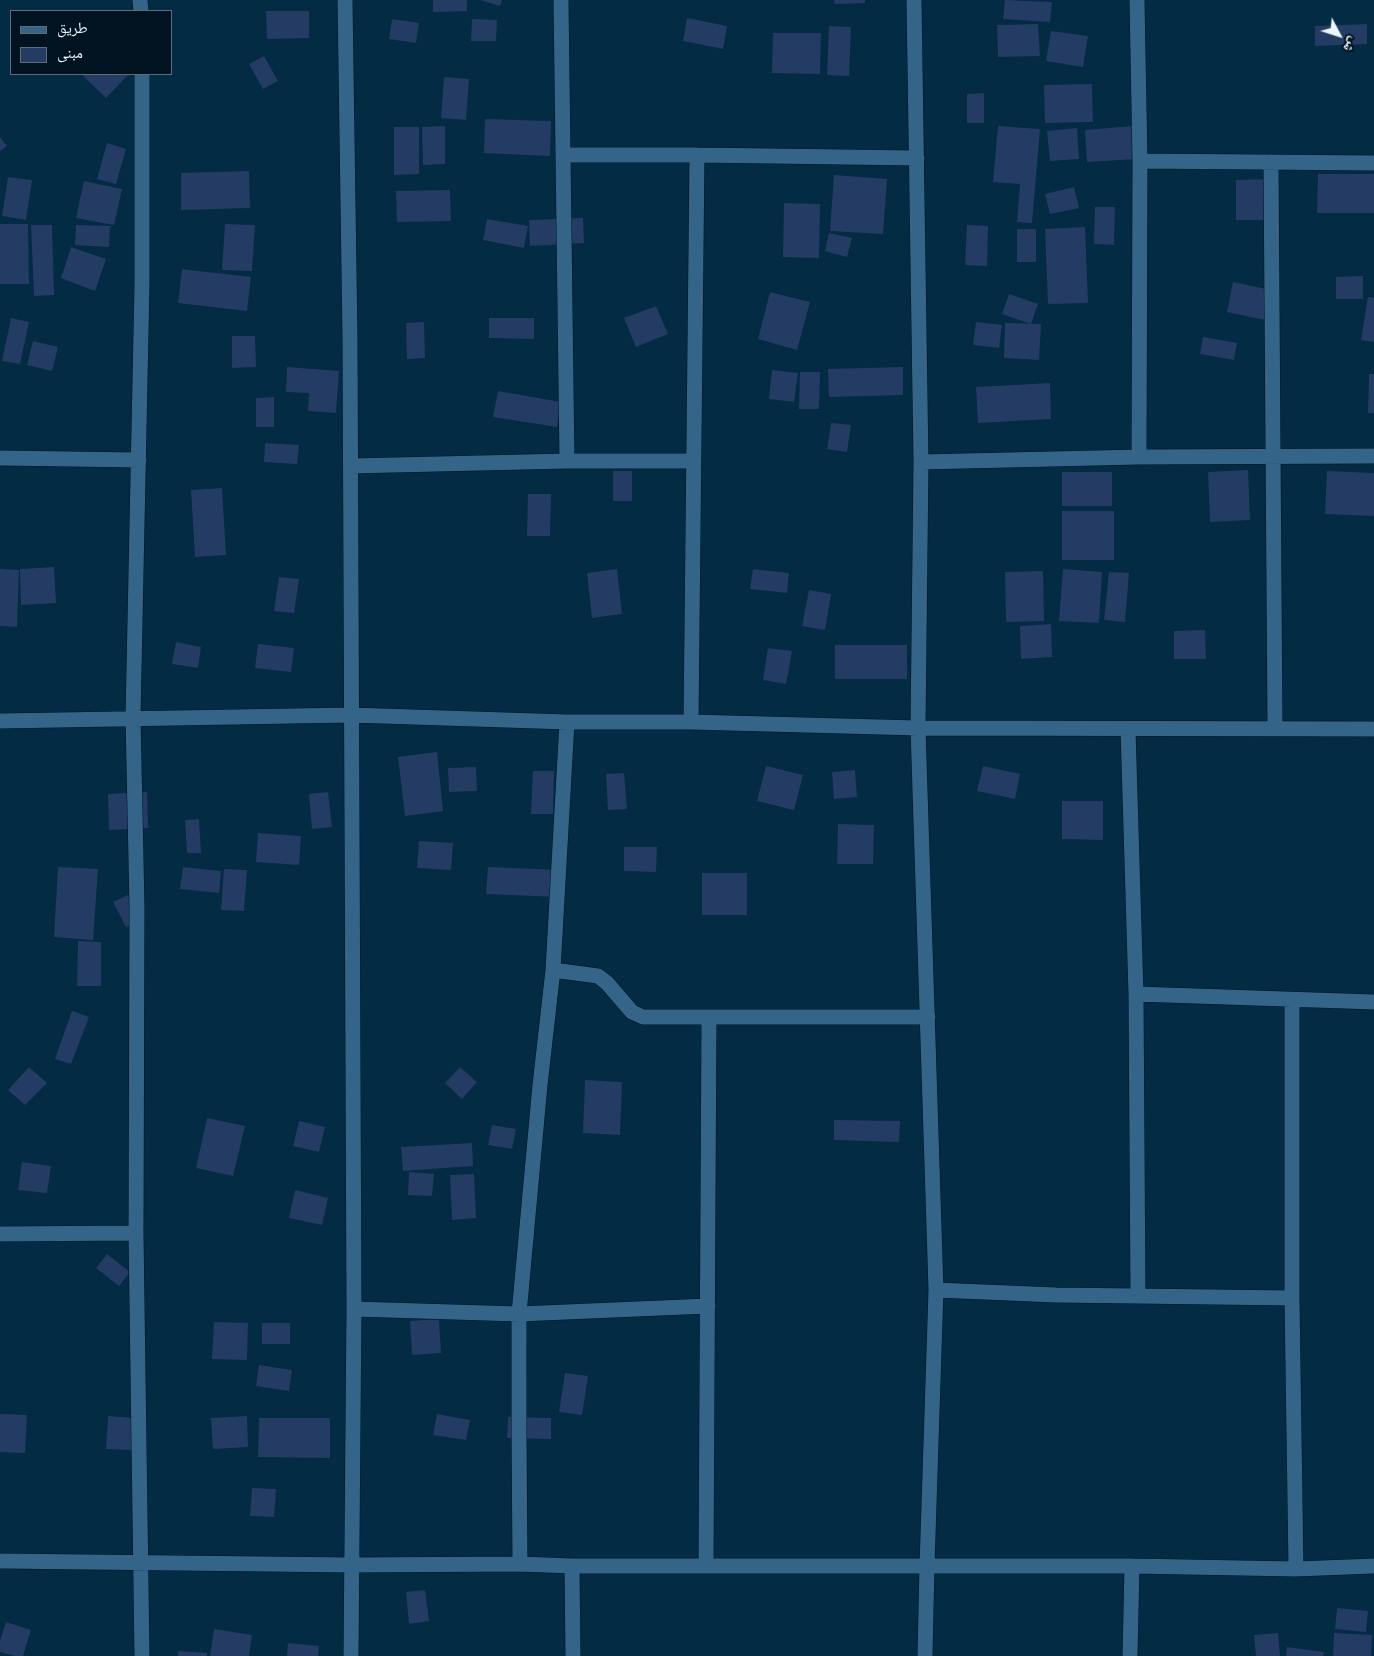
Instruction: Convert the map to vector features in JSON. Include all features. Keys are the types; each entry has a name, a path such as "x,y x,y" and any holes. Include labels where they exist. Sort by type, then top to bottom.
{"street":[{"path":"345,0 351,466 354,1309 351,1656"},
{"path":"561,0 567,461"},
{"path":"914,0 921,462 918,728 936,1290 925,1656"},
{"path":"1137,0 1140,161 1139,457"},
{"path":"142,75 142,275 132,718 137,907 136,1233 142,1656"},
{"path":"562,155 917,158"},
{"path":"691,722 697,155"},
{"path":"1140,161 1374,163"},
{"path":"1271,162 1275,729"},
{"path":"921,462 1139,457 1374,456"},
{"path":"0,458 139,460"},
{"path":"351,466 567,461 693,461"},
{"path":"0,720 351,715 567,722 691,722 918,728 1374,729"},
{"path":"520,1564 518,1431 520,1314 539,1095 553,970 567,722"},
{"path":"1128,729 1136,994 1138,1295"},
{"path":"553,970 598,976 607,983 632,1012 643,1017 928,1017"},
{"path":"1136,994 1374,1002"},
{"path":"1292,1000 1292,1298 1296,1569"},
{"path":"706,1565 709,1016"},
{"path":"0,1234 136,1233"},
{"path":"936,1290 1056,1295 1292,1298"},
{"path":"354,1309 520,1314 708,1306"},
{"path":"0,1561 520,1564 572,1566 1132,1566 1296,1569 1374,1566"},
{"path":"572,1566 573,1656"},
{"path":"1130,1656 1132,1566"}],"building":[{"path":"433,0 467,0 467,11 433,12"},
{"path":"480,0 502,0 500,6"},
{"path":"834,0 865,0 865,3 835,4"},
{"path":"1005,0 1052,2 1050,22 1003,19"},
{"path":"266,11 309,11 309,38 267,39"},
{"path":"687,18 727,26 723,49 683,41"},
{"path":"392,19 419,23 416,43 389,39"},
{"path":"472,19 497,20 496,41 471,41"},
{"path":"1038,24 1040,56 998,57 997,25"},
{"path":"1367,24 1367,44 1315,46 1315,26"},
{"path":"829,26 851,27 849,76 827,75"},
{"path":"1051,31 1088,36 1083,67 1046,61"},
{"path":"773,33 821,33 820,74 772,73"},
{"path":"264,56 278,81 263,89 249,64"},
{"path":"82,75 128,75 106,98"},
{"path":"444,77 469,79 466,120 441,118"},
{"path":"1092,84 1093,122 1045,123 1044,85"},
{"path":"984,93 984,123 967,123 967,94"},
{"path":"485,119 551,121 550,156 484,153"},
{"path":"445,126 445,164 423,165 422,127"},
{"path":"998,126 1040,129 1032,223 1017,222 1020,184 993,182"},
{"path":"1134,126 1136,159 1087,162 1085,130"},
{"path":"394,127 419,127 419,174 394,175"},
{"path":"1077,128 1079,159 1050,161 1047,131"},
{"path":"0,137 7,146 0,151"},
{"path":"107,143 126,149 116,184 97,179"},
{"path":"249,171 250,208 181,210 181,173"},
{"path":"1318,174 1374,174 1374,213 1317,213"},
{"path":"834,175 887,179 883,234 830,231"},
{"path":"8,177 32,180 26,220 2,216"},
{"path":"1267,179 1267,220 1236,220 1236,180"},
{"path":"84,181 122,189 114,225 76,218"},
{"path":"1074,187 1079,208 1050,214 1045,194"},
{"path":"450,190 451,221 397,222 396,191"},
{"path":"784,203 820,204 819,258 783,257"},
{"path":"1095,207 1115,207 1114,245 1094,244"},
{"path":"583,218 584,243 530,246 529,220"},
{"path":"487,219 528,226 524,248 483,240"},
{"path":"0,224 28,224 29,284 0,284"},
{"path":"225,224 255,225 252,271 222,270"},
{"path":"31,225 52,225 54,295 34,296"},
{"path":"76,225 110,226 109,247 75,245"},
{"path":"967,225 988,226 987,266 965,265"},
{"path":"1085,227 1088,303 1048,304 1045,229"},
{"path":"1017,229 1036,229 1036,262 1017,262"},
{"path":"829,233 852,238 847,257 825,251"},
{"path":"71,247 106,259 95,291 61,278"},
{"path":"182,269 251,277 247,311 178,303"},
{"path":"1363,276 1363,299 1336,299 1336,277"},
{"path":"1233,282 1271,290 1265,320 1227,312"},
{"path":"770,292 810,302 797,350 758,339"},
{"path":"1009,294 1038,304 1031,324 1002,314"},
{"path":"1368,297 1374,298 1374,342 1361,340"},
{"path":"656,306 668,334 636,347 624,318"},
{"path":"11,318 29,322 20,364 2,361"},
{"path":"489,318 534,318 534,339 489,338"},
{"path":"424,322 425,358 407,359 406,323"},
{"path":"976,322 1002,325 999,348 973,345"},
{"path":"1005,323 1041,324 1039,360 1004,358"},
{"path":"232,336 255,336 256,367 232,368"},
{"path":"1203,337 1237,343 1234,360 1200,354"},
{"path":"33,341 58,347 52,371 27,365"},
{"path":"287,367 339,371 336,413 308,411 309,393 286,392"},
{"path":"903,367 903,395 829,397 828,369"},
{"path":"772,370 798,373 794,402 769,399"},
{"path":"800,372 820,372 819,409 799,409"},
{"path":"1369,374 1374,374 1374,413 1368,413"},
{"path":"1050,383 1051,419 978,423 976,387"},
{"path":"498,391 561,402 557,427 493,417"},
{"path":"274,397 274,427 256,427 256,398"},
{"path":"831,423 851,425 847,452 827,449"},
{"path":"265,443 299,445 297,464 264,462"},
{"path":"1248,470 1250,520 1210,522 1208,472"},
{"path":"613,471 632,471 632,501 613,501"},
{"path":"1327,471 1374,473 1374,516 1325,514"},
{"path":"1062,472 1112,472 1112,506 1062,506"},
{"path":"222,488 226,555 195,557 191,490"},
{"path":"528,494 551,494 550,536 527,536"},
{"path":"1062,511 1114,511 1114,560 1062,560"},
{"path":"54,567 56,603 21,605 20,569"},
{"path":"0,569 19,570 17,627 0,626"},
{"path":"617,569 622,614 592,618 587,573"},
{"path":"753,569 789,573 787,593 750,589"},
{"path":"1063,569 1102,572 1099,623 1059,621"},
{"path":"1043,571 1044,621 1006,622 1005,572"},
{"path":"1109,572 1129,573 1125,622 1104,620"},
{"path":"279,577 299,579 294,613 274,611"},
{"path":"809,590 831,594 825,630 802,626"},
{"path":"1051,624 1052,657 1021,659 1020,626"},
{"path":"1205,630 1206,659 1174,659 1174,631"},
{"path":"176,642 201,647 198,668 172,664"},
{"path":"258,644 294,648 291,672 255,668"},
{"path":"835,645 907,645 907,679 835,679"},
{"path":"768,648 792,651 786,684 763,680"},
{"path":"437,752 443,811 405,816 398,757"},
{"path":"766,766 803,775 794,810 757,801"},
{"path":"983,766 1020,774 1015,799 977,791"},
{"path":"476,767 477,791 449,792 448,768"},
{"path":"855,770 857,797 834,799 832,772"},
{"path":"533,771 554,771 553,814 531,814"},
{"path":"624,773 627,809 608,810 606,774"},
{"path":"147,792 148,828 109,830 108,794"},
{"path":"328,792 332,827 312,829 309,794"},
{"path":"1062,801 1103,801 1103,840 1062,839"},
{"path":"199,819 201,853 187,853 185,820"},
{"path":"838,824 874,825 873,864 837,864"},
{"path":"258,833 301,836 299,865 256,862"},
{"path":"419,841 453,843 451,870 417,868"},
{"path":"624,847 657,847 656,872 624,871"},
{"path":"58,867 98,869 93,940 54,937"},
{"path":"183,867 221,871 219,893 180,889"},
{"path":"488,867 559,870 558,897 486,894"},
{"path":"224,869 247,870 244,911 221,910"},
{"path":"702,873 747,873 747,915 702,915"},
{"path":"128,895 140,921 126,927 113,902"},
{"path":"78,941 101,942 101,986 77,986"},
{"path":"72,1011 89,1017 71,1064 55,1059"},
{"path":"29,1067 47,1083 25,1105 8,1090"},
{"path":"460,1067 477,1082 462,1099 445,1083"},
{"path":"585,1080 622,1082 620,1135 583,1133"},
{"path":"207,1118 245,1126 233,1176 196,1168"},
{"path":"834,1120 900,1121 899,1142 834,1140"},
{"path":"299,1121 325,1127 319,1152 293,1146"},
{"path":"492,1125 516,1129 512,1149 488,1145"},
{"path":"472,1143 473,1166 403,1171 401,1147"},
{"path":"22,1162 51,1166 47,1193 18,1190"},
{"path":"409,1172 434,1174 432,1196 408,1195"},
{"path":"474,1174 476,1218 452,1220 450,1175"},
{"path":"295,1190 328,1198 322,1225 289,1218"},
{"path":"107,1254 130,1272 119,1286 96,1268"},
{"path":"439,1319 441,1353 412,1355 410,1321"},
{"path":"214,1322 248,1323 247,1360 212,1359"},
{"path":"262,1323 290,1323 290,1344 262,1344"},
{"path":"259,1365 292,1370 289,1391 256,1386"},
{"path":"565,1373 588,1376 582,1415 559,1412"},
{"path":"0,1414 27,1415 25,1453 0,1452"},
{"path":"437,1414 470,1420 466,1440 433,1435"},
{"path":"108,1416 134,1418 131,1450 106,1449"},
{"path":"247,1416 248,1447 213,1449 211,1418"},
{"path":"508,1417 551,1418 551,1439 507,1438"},
{"path":"259,1418 330,1418 330,1458 258,1457"},
{"path":"252,1488 276,1489 274,1517 250,1516"},
{"path":"425,1590 429,1621 409,1624 406,1592"},
{"path":"1337,1608 1368,1611 1366,1632 1335,1629"},
{"path":"6,1622 31,1630 23,1656 14,1656 0,1652 0,1641"},
{"path":"214,1629 252,1635 249,1656 210,1656"},
{"path":"1278,1633 1280,1656 1256,1656 1254,1635"},
{"path":"1334,1633 1372,1635 1371,1656 1333,1656"},
{"path":"288,1643 319,1646 318,1656 287,1656"},
{"path":"1287,1647 1324,1652 1323,1656 1286,1656"},
{"path":"178,1651 207,1653 207,1656 178,1656"}]}
